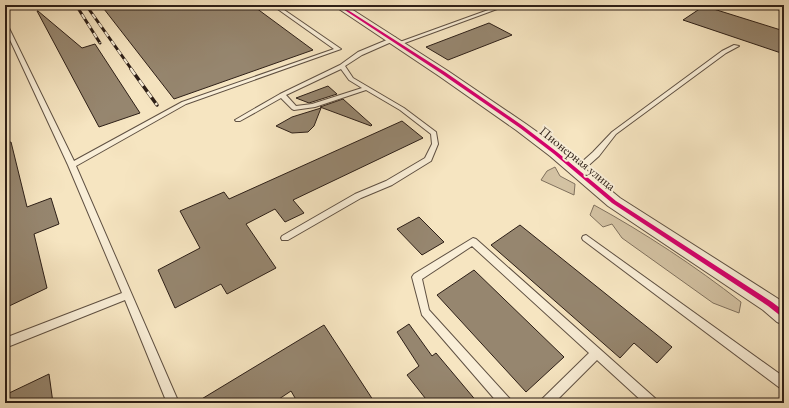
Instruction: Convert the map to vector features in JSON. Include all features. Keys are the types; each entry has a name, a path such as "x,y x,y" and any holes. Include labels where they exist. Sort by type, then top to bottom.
{"street":[{"name":"Пионерная улица","path":"338,5 397,41 547,146 614,202 770,304 784,315"},
{"path":"774,5 784,8"}],"lane":[{"path":"72,165 184,103 338,49 274,5"},
{"path":"238,120 342,66 364,50 397,41 506,5"},
{"path":"6,27 72,165 173,403"},
{"path":"577,171 596,154 614,133 724,52 736,46"},
{"path":"285,238 358,196 389,182 428,159 435,144 434,133 402,109 351,78 342,66"},
{"path":"282,96 294,108 313,106 367,88"},
{"path":"586,238 784,384"},
{"path":"506,403 425,312 417,277 473,241 652,403"},
{"path":"5,343 127,295"},
{"path":"546,403 597,353"}],"shaded area":[{"path":"555,167 560,176 575,184 574,195 541,180 547,171"},
{"path":"594,205 651,239 724,289 741,302 739,313 713,303 622,238 612,224 603,227 590,215"}],"building":[{"path":"120,5 252,5 313,50 174,99 104,9"},
{"path":"704,6 784,31 784,54 683,20"},
{"path":"37,11 82,48 95,44 140,113 99,127"},
{"path":"489,23 512,35 448,60 426,47"},
{"path":"328,86 337,94 309,103 296,98"},
{"path":"343,99 372,125 371,126 320,107"},
{"path":"321,108 314,126 308,132 292,133 276,126 292,117"},
{"path":"402,121 423,138 293,200 304,213 285,222 275,209 246,224 276,268 227,294 221,284 175,308 158,270 200,248 180,211 224,192 229,199"},
{"path":"11,142 27,207 51,198 59,224 34,234 47,288 5,308 5,143"},
{"path":"419,217 444,242 422,255 397,229"},
{"path":"520,225 672,347 657,363 634,343 620,358 491,245"},
{"path":"474,270 564,357 526,392 437,295"},
{"path":"409,324 432,356 436,353 478,403 429,403 407,375 419,366 397,332"},
{"path":"324,325 375,403 298,403 291,391 273,403 195,403"},
{"path":"49,374 53,403 5,403 5,395"}],"railway":[{"path":"76,5 100,43"},
{"path":"86,5 132,70"},
{"path":"131,69 157,105"}],"cycle path":[{"path":"338,5 470,91 564,159 614,202 770,304 784,315"}]}
